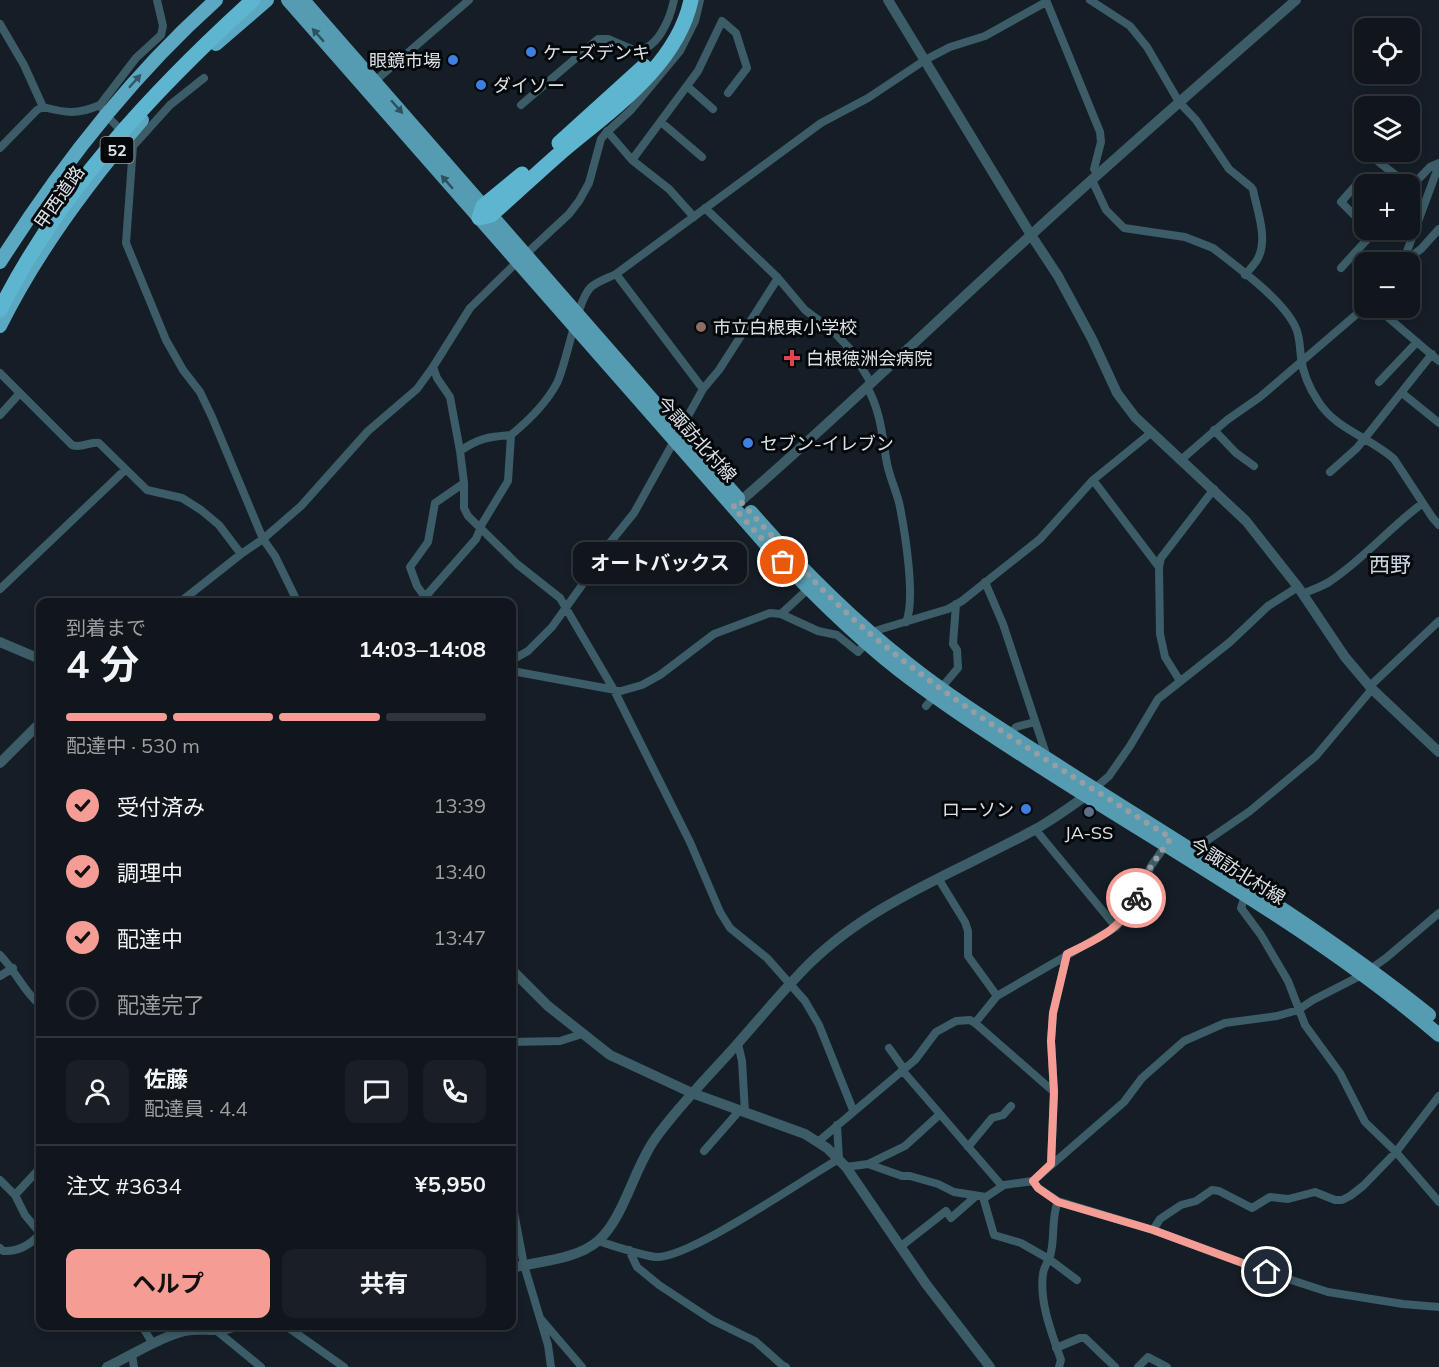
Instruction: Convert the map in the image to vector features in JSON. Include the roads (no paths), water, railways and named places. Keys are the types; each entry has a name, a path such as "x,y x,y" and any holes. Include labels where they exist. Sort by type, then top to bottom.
{"highway":[{"name":"甲西道路","path":"0,262 102,110 216,0"},
{"path":"0,299 47,222 96,155 154,88 245,0"},
{"path":"0,310 52,225 101,158 189,59 253,0"},
{"name":"甲西道路","path":"0,326 22,286 98,174 130,141 161,98 267,0"},
{"path":"484,213 650,60 675,27 683,0"},
{"path":"484,213 631,93 675,42 691,0"}],"main road":[{"name":"今諏訪北村線","path":"288,0 484,213"},
{"name":"今諏訪北村線","path":"303,0 375,81 521,258 808,588 933,697 1168,842 1245,896 1366,972 1439,1023"},
{"name":"今諏訪北村線","path":"737,504 870,640"},
{"name":"今諏訪北村線","path":"933,697 1010,736 1048,760 1090,792"},
{"name":"今諏訪北村線","path":"1168,842 1192,851 1293,915 1366,972 1439,1035"}],"street":[{"path":"102,110 136,58 161,35 163,26 157,0"},
{"path":"375,81 469,0"},
{"path":"521,105 598,39 608,39 636,51 649,47 660,33 672,10 674,0"},
{"path":"185,598 263,539 301,506 368,431 417,389 470,308 568,214 579,201 589,183 601,139 631,110 680,51 695,21 700,0"},
{"path":"888,0 1070,298 1117,393 1136,417 1246,521 1300,590 1345,657 1371,688 1439,752"},
{"path":"1089,0 1130,26 1147,47 1179,102 1196,120 1229,169 1252,188 1260,221 1261,250 1258,259 1245,275"},
{"path":"737,504 1030,235 1296,0"},
{"path":"460,451 487,437 510,435 527,421 553,390 576,322 587,293 592,287 616,274 821,123 868,98 925,60 950,47 985,36 1046,1 1100,132 1101,142 1094,169 1106,210 1124,228 1185,237 1213,248 1278,302 1293,322 1298,334 1305,375 1317,401 1331,418 1386,451 1394,459 1439,525"},
{"path":"633,160 698,71 722,21 736,33 747,68 728,93"},
{"path":"0,24 24,65 43,107"},
{"path":"130,141 204,78"},
{"path":"687,86 713,109"},
{"path":"0,148 37,110 43,107 67,113 102,110"},
{"path":"102,110 130,141 126,243 166,340 183,370 200,392 263,539 275,556 296,598"},
{"path":"661,122 702,157"},
{"path":"608,131 633,160 665,185 694,217"},
{"path":"1379,162 1394,174"},
{"path":"1420,176 1430,167 1439,164"},
{"path":"1408,252 1439,164"},
{"path":"1354,187 1341,202 1354,215"},
{"path":"705,208 778,278 805,310 833,331 851,350 869,385 881,423 886,458 900,506 912,597 906,622"},
{"path":"1417,252 1439,229"},
{"path":"1341,268 1367,240"},
{"path":"616,274 703,389"},
{"path":"516,658 541,640 566,608 604,550 634,513 703,389 719,370 778,278"},
{"path":"1182,459 1214,430 1260,398 1354,316"},
{"path":"1330,472 1364,439 1435,358 1389,318"},
{"path":"1379,382 1417,342"},
{"path":"433,367 437,378 450,397 460,451 464,508 480,530 517,564 560,598 614,690 690,842 720,912 730,928 767,958 806,1001 819,1025 853,1110"},
{"path":"0,373 72,445 78,447 94,442 99,443 147,490 182,498 196,506 219,525 241,554"},
{"path":"0,415 20,393"},
{"path":"1402,393 1439,423"},
{"path":"1214,430 1236,453 1254,466"},
{"path":"516,672 621,691 642,685 660,675 714,634 770,613 782,614 819,631 837,635 858,652 878,630 948,609 956,604 1040,539 1094,480 1152,432"},
{"path":"425,598 476,539 508,481 510,435"},
{"path":"0,589 125,470"},
{"path":"1094,480 1159,567"},
{"path":"422,598 410,567 428,542 435,503 464,483"},
{"path":"1180,681 1165,657 1160,634 1159,567 1161,558 1214,489"},
{"path":"516,1267 572,1254 587,1249 598,1240 611,1226 648,1150 692,1093 790,984 841,935 866,917 1035,829 1090,792 1109,776 1158,699 1230,642 1268,606 1300,590 1326,583 1350,567 1405,516 1423,503"},
{"path":"985,582 1003,624 1048,760"},
{"path":"782,614 808,588"},
{"path":"933,697 958,668 957,650 953,644 956,604"},
{"path":"1192,851 1250,811 1316,756 1371,688 1439,621"},
{"path":"0,642 36,657"},
{"path":"1010,736 1016,728 1035,722"},
{"path":"0,763 36,727"},
{"path":"1035,829 1116,927"},
{"path":"975,1023 997,996 1116,927 1131,908 1151,866 1168,842"},
{"path":"938,878 965,922 968,931 968,956 997,996"},
{"path":"1245,896 1241,908 1261,935 1288,981 1305,1025 1340,1073 1365,1122 1396,1152 1439,1202"},
{"path":"598,1240 656,1257 672,1255 843,1163 868,1164 902,1176 938,1184 954,1192 986,1197 1002,1186 1033,1181 1124,1102 1142,1078 1184,1041 1226,1023 1277,1016 1298,1010 1366,972 1439,913"},
{"path":"1051,1164 1054,1092 1051,1041 1053,1013 1067,954"},
{"path":"0,955 13,968 36,1001"},
{"path":"0,975 13,968"},
{"path":"516,974 548,1005 610,1055 692,1093 805,1134 819,1142 843,1163 900,1247 990,1367"},
{"path":"819,1142 853,1110 915,1060 936,1032 956,1021 970,1020 975,1023 1054,1092"},
{"path":"516,1042 560,1041 582,1034"},
{"path":"704,1151 743,1111 742,1061 738,1044"},
{"path":"888,1048 939,1115 1002,1186"},
{"path":"1153,1230 1161,1219 1181,1205 1196,1201 1212,1191 1219,1191 1252,1208 1270,1197 1288,1199 1315,1192 1335,1200 1342,1200 1363,1186 1396,1152 1439,1096"},
{"path":"968,1147 992,1118 1003,1114 1011,1106"},
{"path":"868,1164 905,1146 939,1115"},
{"path":"837,1125 843,1163"},
{"path":"15,1195 36,1172"},
{"path":"0,1180 15,1195 25,1215 36,1229"},
{"path":"1033,1181 1038,1188 1058,1202 1153,1230 1328,1292 1403,1304 1439,1307"},
{"path":"900,1247 946,1211 951,1218 979,1196"},
{"path":"979,1196 994,1235 1021,1243 1049,1259 1077,1280"},
{"path":"1058,1202 1054,1211 1052,1252 1044,1267 1043,1298 1060,1360 1059,1367"},
{"path":"516,1223 524,1264 548,1345 551,1367"},
{"path":"0,1248 3,1251 12,1252 24,1247 36,1237"},
{"path":"629,1250 637,1267 658,1285 712,1320 755,1341 786,1367"},
{"path":"538,1315 582,1367"},
{"path":"144,1330 153,1344"},
{"path":"167,1338 173,1330"},
{"path":"107,1367 188,1330"},
{"path":"210,1330 222,1330"},
{"path":"291,1330 345,1367"},
{"path":"218,1331 261,1367"},
{"path":"1056,1348 1085,1338 1115,1367"},
{"path":"132,1355 134,1367"},
{"path":"1138,1367 1148,1357 1167,1367"}],"place":[{"name":"ケーズデンキ","path":"531,52"},
{"name":"眼鏡市場","path":"453,60"},
{"name":"ダイソー","path":"481,85"},
{"name":"市立白根東小学校","path":"701,327"},
{"name":"白根徳洲会病院","path":"792,358"},
{"name":"セブン-イレブン","path":"748,443"},
{"name":"オートバックス","path":"783,562"},
{"name":"ローソン","path":"1026,809"},
{"name":"JA-SS","path":"1089,812"}],"district":[{"name":"西野","path":"1390,564"}]}
